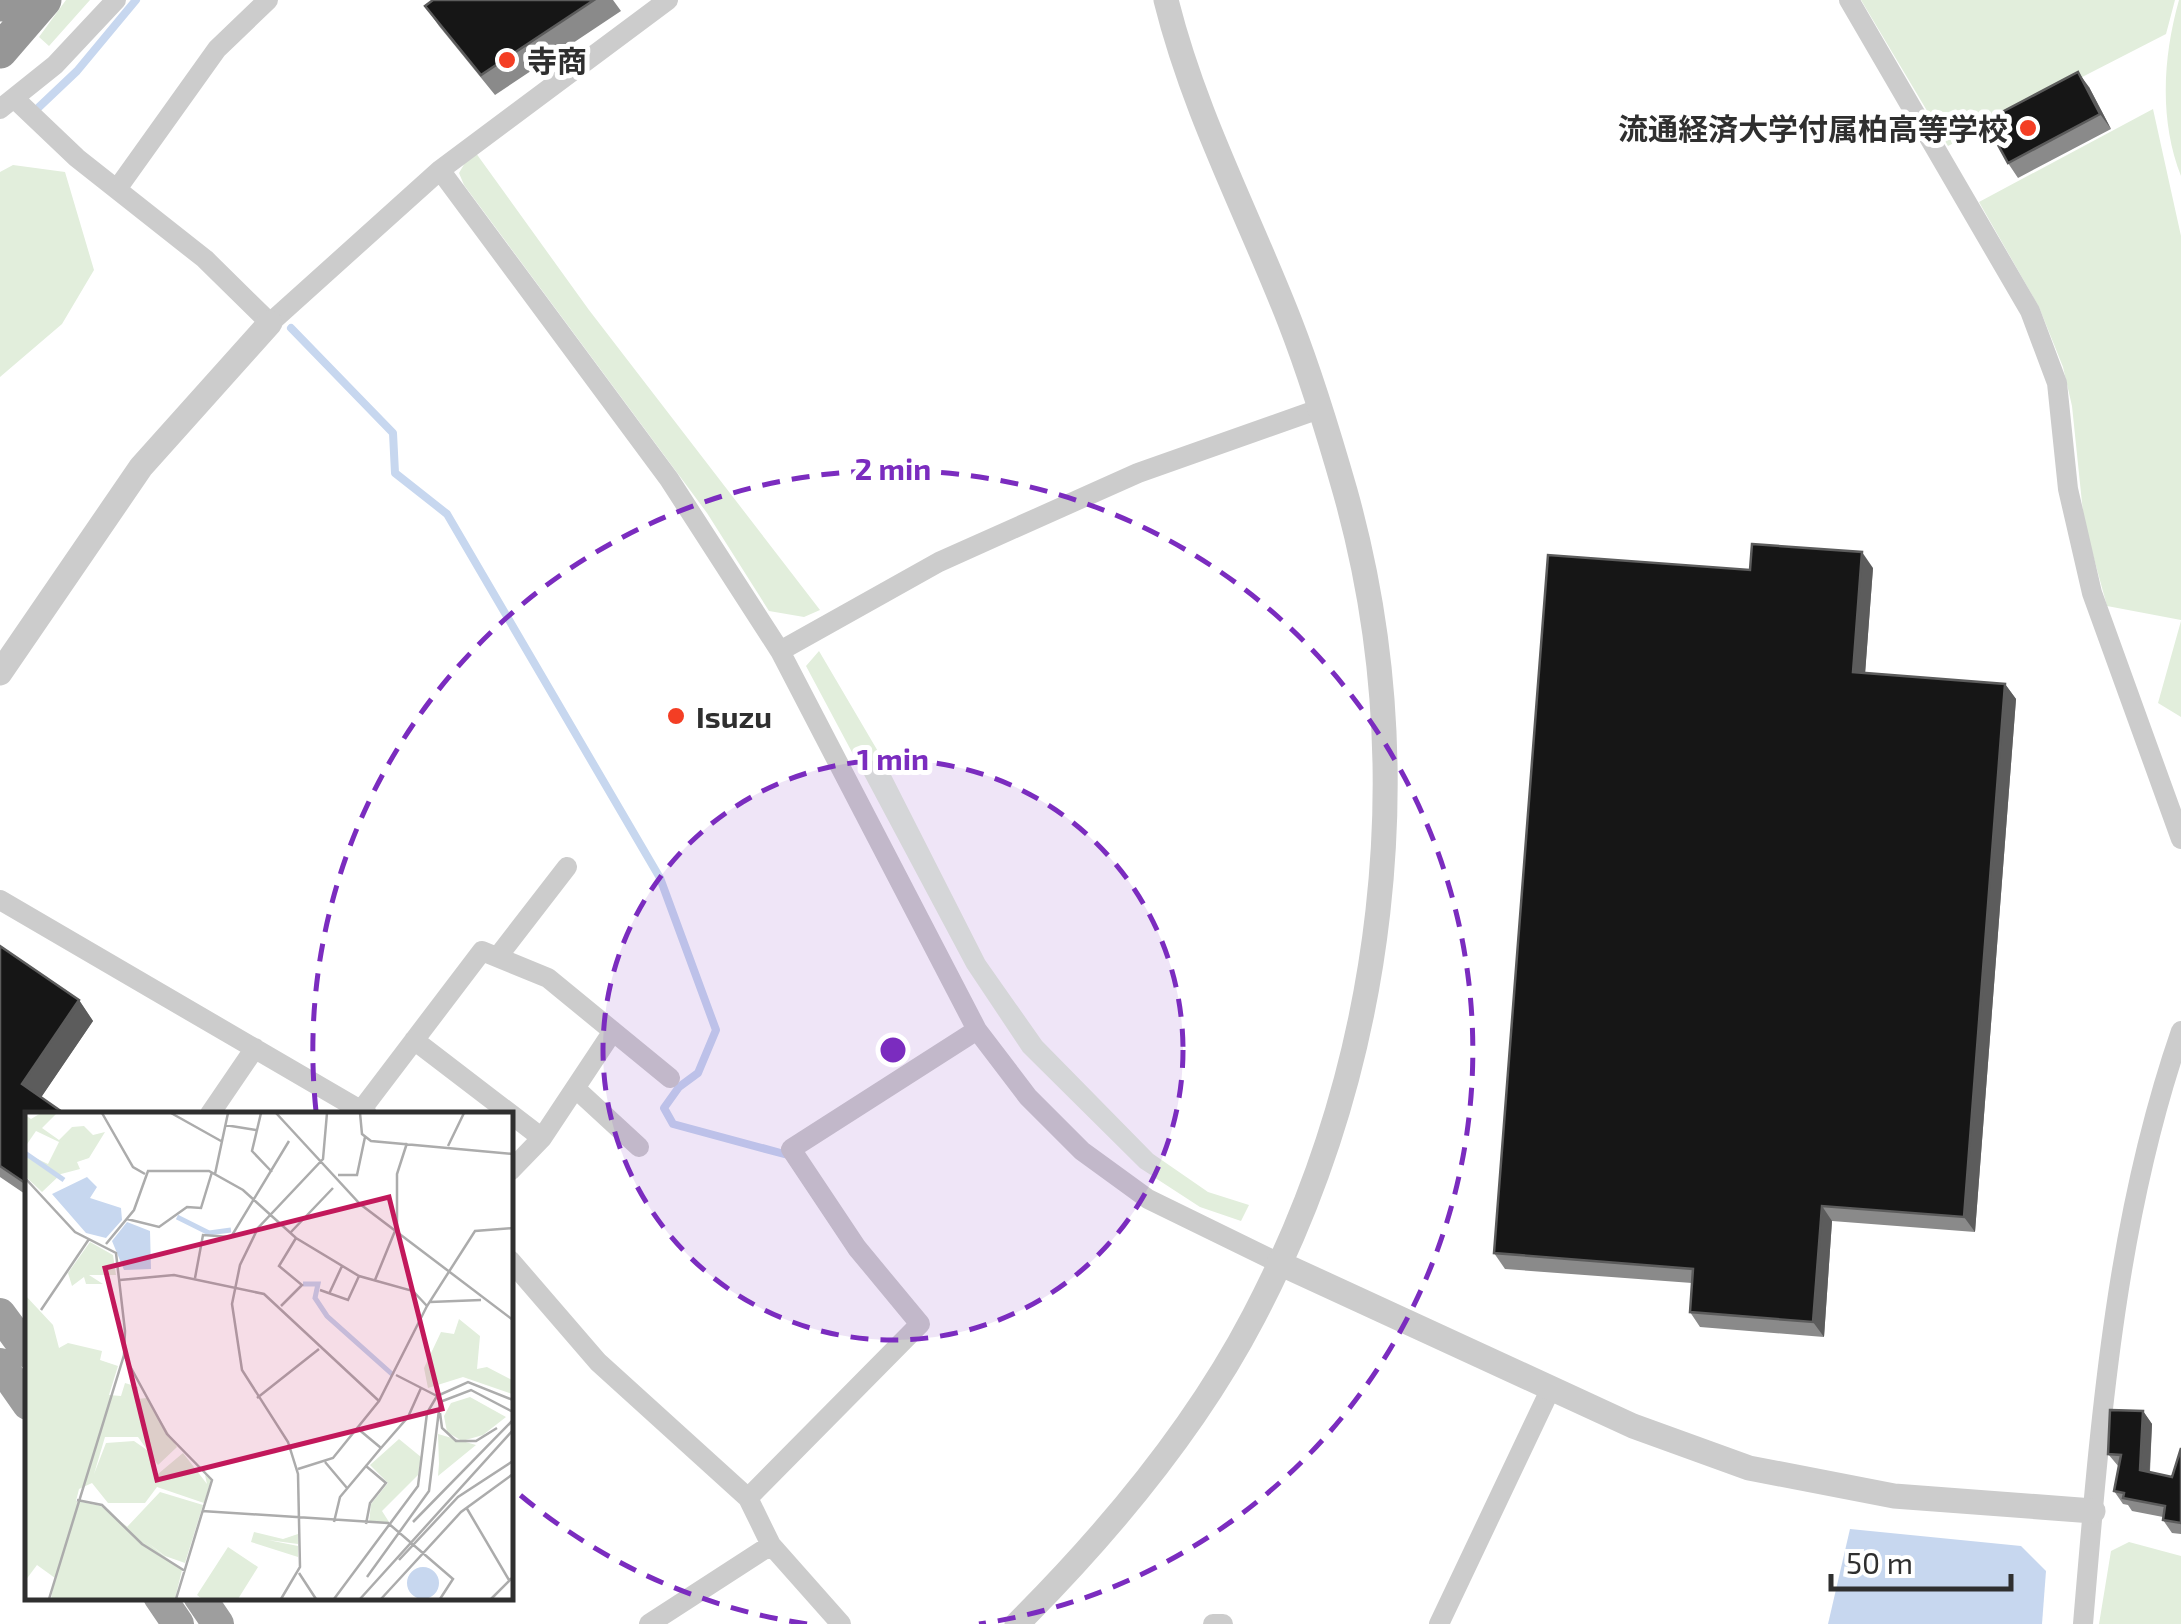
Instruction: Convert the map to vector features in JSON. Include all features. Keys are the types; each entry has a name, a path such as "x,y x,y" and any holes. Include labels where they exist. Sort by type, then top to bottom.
{"highway":[{"path":"0,51 25,28 44,0"},
{"path":"0,1314 15,1375"},
{"path":"161,1599 178,1624"},
{"path":"200,1599 218,1624"}],"street":[{"path":"116,0 104,16 8,104 205,259 270,323"},
{"path":"117,189 216,49 268,0"},
{"path":"0,673 141,467 270,323 440,170 642,8 668,0"},
{"path":"1017,1624 1087,1552 1172,1445 1230,1360 1279,1263 1343,1095 1362,1017 1384,857 1385,725 1378,639 1360,547 1291,323 1195,96 1166,0"},
{"path":"1849,0 2030,311 2057,382 2068,488 2092,593 2181,839"},
{"path":"440,170 669,479 780,651 977,1030 1028,1097 1082,1150 1148,1198 1279,1263 1694,1451 1749,1468 1894,1496 2093,1511"},
{"path":"780,651 940,562 1138,473 1318,409"},
{"path":"499,955 567,867"},
{"path":"0,900 365,1111 482,951 548,978 670,1078"},
{"path":"748,1498 920,1324 857,1248 791,1148 977,1030"},
{"path":"512,1169 542,1138 613,1031"},
{"path":"2083,1624 2104,1377 2149,1129 2181,1031"},
{"path":"414,1040 508,1112"},
{"path":"211,1112 256,1048"},
{"path":"575,1088 639,1147"},
{"path":"512,1115 542,1138"},
{"path":"512,1262 598,1362 748,1498 771,1545 841,1624"},
{"path":"1439,1624 1551,1388"},
{"path":"648,1624 771,1545"},
{"path":"1213,1624 1223,1624"}],"green space":[{"path":"66,0 90,0 49,46 39,37"},
{"path":"1861,0 2175,0 2166,34 1948,146"},
{"path":"2179,0 2181,176 2166,111 2169,44"},
{"path":"2153,109 2181,236 2181,620 2107,606 2084,522 2072,406 2063,367 2039,307 1979,202"},
{"path":"473,149 589,310 820,610 804,617 769,611 707,513 464,185 459,173"},
{"path":"13,165 65,172 94,270 62,324 0,377 0,172"},
{"path":"2181,621 2181,717 2158,703"},
{"path":"819,651 886,765 985,960 1042,1041 1153,1154 1208,1192 1249,1205 1241,1221 1200,1207 1140,1168 1023,1052 967,968 806,666"},
{"path":"2129,1542 2181,1556 2181,1624 2099,1624 2111,1551"}],"water":[{"path":"1850,1529 2021,1546 2046,1571 2042,1624 1828,1624"}],"building":[{"name":"寺商","path":"433,0 594,0 481,75 425,6"},
{"path":"2078,72 2100,114 2008,163 1985,121"},
{"path":"1752,544 1862,552 1853,672 2005,684 1964,1217 1822,1206 1813,1322 1690,1312 1693,1269 1494,1253 1548,555 1750,570"},
{"path":"0,946 79,1000 22,1084 62,1112 25,1112 25,1183 0,1166"},
{"path":"2110,1410 2143,1411 2140,1470 2172,1477 2181,1448 2181,1523 2163,1520 2165,1506 2123,1498 2124,1493 2114,1491 2121,1455 2108,1454"}],"waterway":[{"path":"39,107 77,71 136,0"},
{"path":"291,328 393,433 395,473 447,514 660,878 716,1030 698,1073 679,1087 664,1108 673,1124 788,1155"}],"place":[{"name":"寺商","path":"507,60"},
{"name":"流通経済大学付属柏高等学校","path":"2028,128"},
{"name":"Isuzu","path":"676,716"}]}
